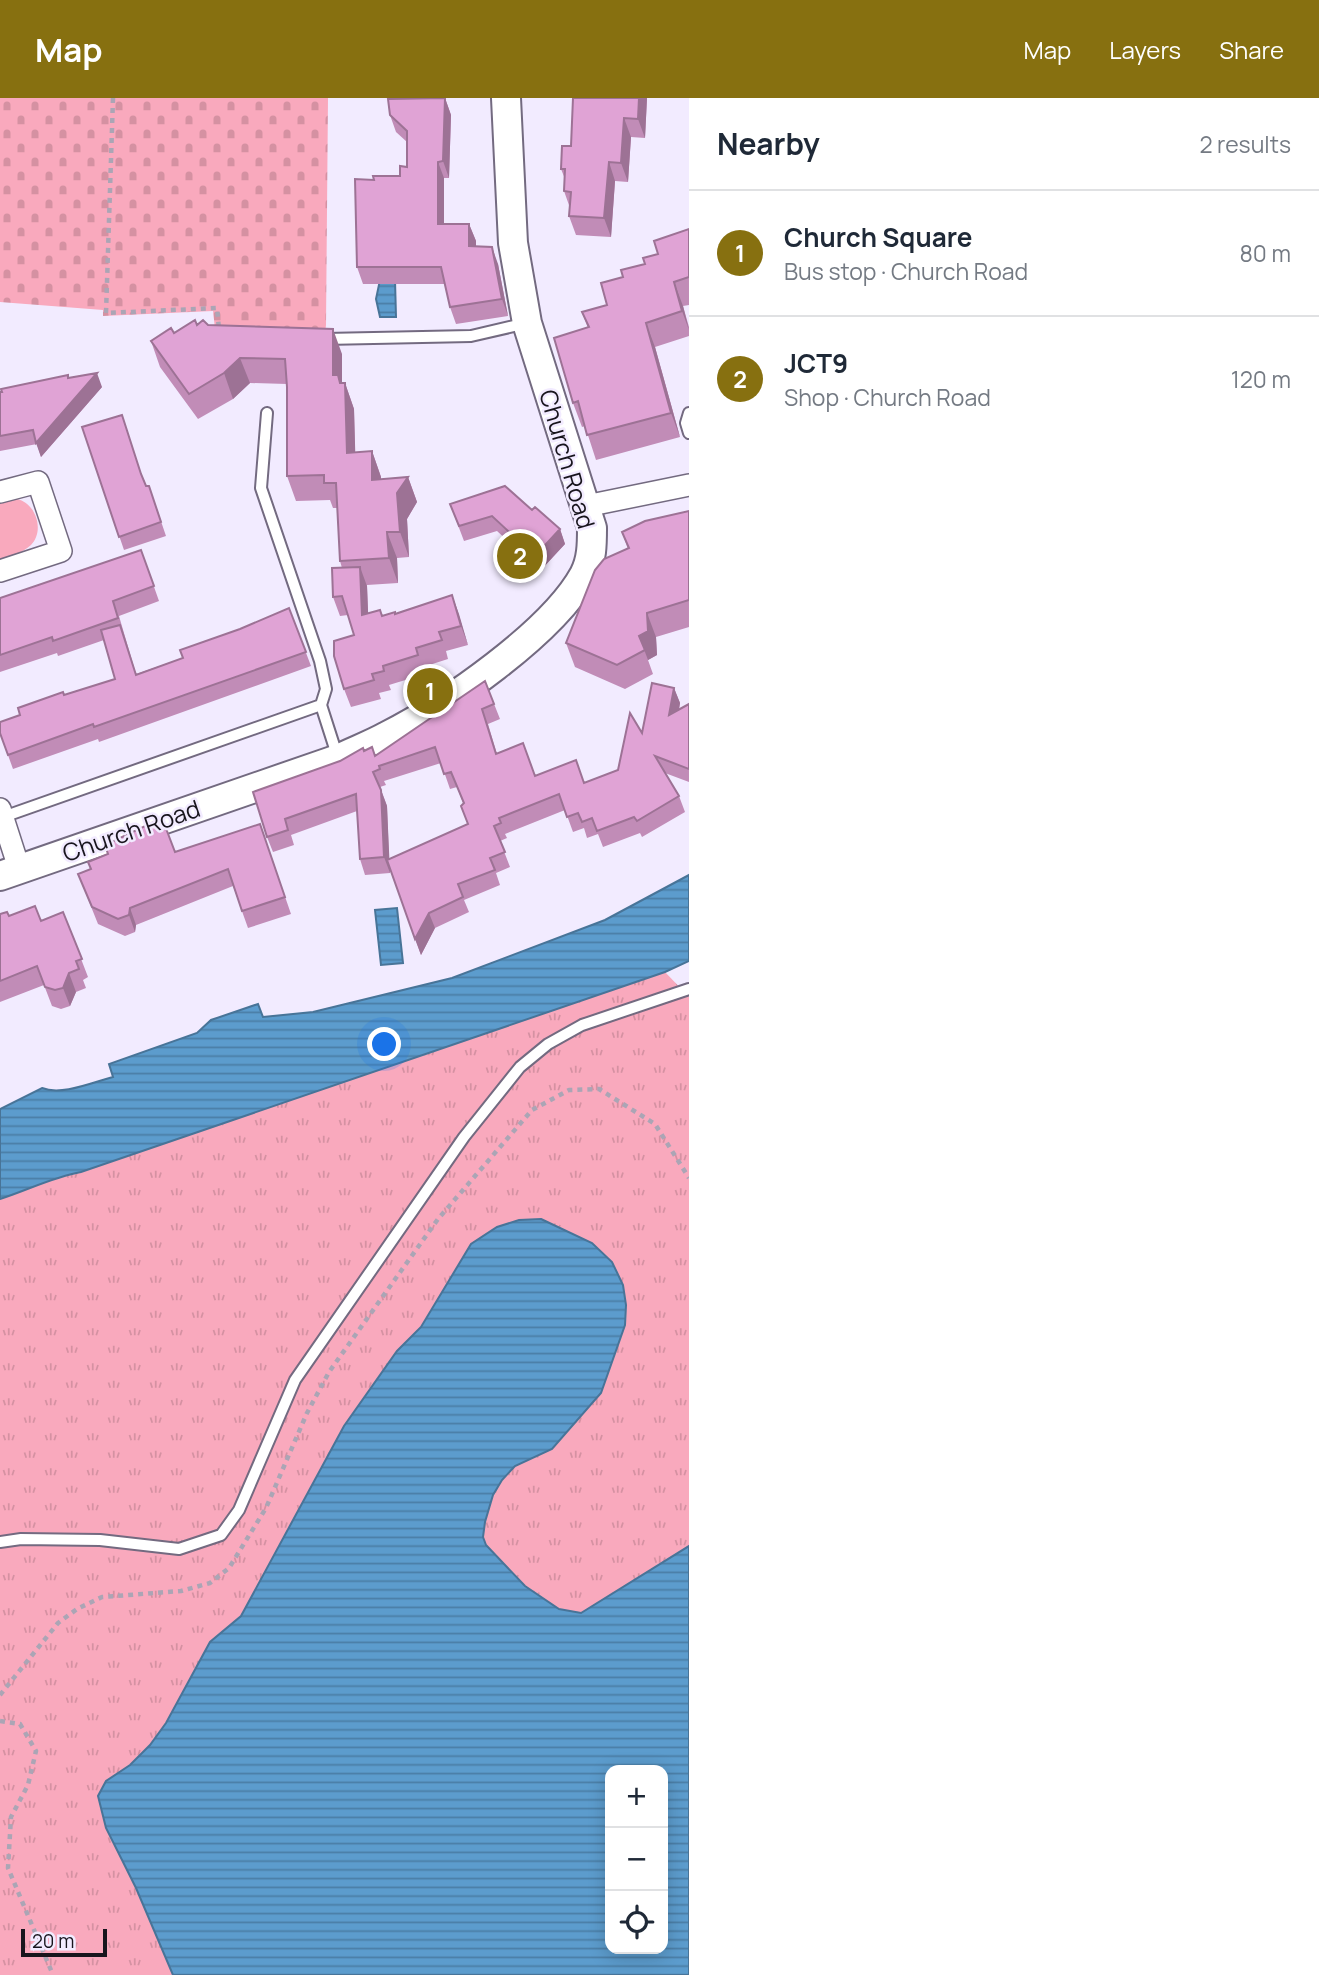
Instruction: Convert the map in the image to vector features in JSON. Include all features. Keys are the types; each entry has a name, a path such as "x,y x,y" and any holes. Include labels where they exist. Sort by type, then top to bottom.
{"street":[{"name":"Church Road","path":"10,872 338,758 386,737 422,716 502,660 571,595 585,573 592,552 592,528 527,323 513,243 506,98"},
{"path":"0,492 38,482 61,551 0,571"},
{"path":"586,506 689,485"},
{"path":"1,813 10,872"}],"lane":[{"path":"325,339 471,336 527,323"},
{"path":"267,413 261,488 320,661 326,689 321,705 338,758"},
{"path":"689,413 689,433"},
{"path":"1,813 321,705"},
{"path":"0,1542 22,1539 100,1540 179,1549 221,1535 239,1510 295,1380 464,1137 520,1067 548,1044 582,1025 689,989"}],"path":[{"path":"113,98 106,313 217,308 219,331"},
{"path":"0,1695 58,1623 77,1609 103,1597 181,1591 210,1583 229,1568 266,1508 307,1413 329,1372 438,1219 532,1110 569,1090 599,1089 655,1124 689,1178"},
{"path":"0,1721 20,1724 36,1751 28,1785 11,1817 8,1868 53,1975"}],"green space":[{"path":"0,98 328,98 326,325 323,349 217,346 213,311 103,316 103,310 0,302"},
{"path":"0,499 24,502 33,512 38,525 31,545 0,559"},
{"path":"665,972 689,997 689,1975 0,1975 0,1194"}],"water":[{"path":"380,280 395,280 396,317 380,317 376,299"},
{"path":"689,875 689,961 665,972 0,1199 0,1109 42,1088 68,1089 113,1077 109,1064 197,1033 211,1020 258,1004 263,1017 313,1012 452,978 605,920"},
{"path":"397,908 403,963 381,965 375,910"},
{"path":"541,1219 592,1243 612,1262 623,1285 625,1325 601,1393 552,1449 515,1466 502,1480 493,1495 483,1537 486,1545 525,1586 559,1609 581,1613 689,1546 689,1975 173,1975 136,1888 106,1828 98,1796 106,1781 130,1765 150,1745 166,1723 210,1642 241,1616 344,1426 397,1351 421,1327 471,1244 497,1227 519,1220"}],"building":[{"path":"445,98 443,161 438,162 438,224 469,224 469,246 492,247 502,299 450,307 441,267 357,267 355,179 374,180 373,176 400,176 400,166 407,167 407,131 390,115 388,99"},
{"path":"573,98 639,98 638,119 624,118 621,163 609,162 604,218 569,216 571,192 564,191 565,169 561,169 562,146 571,146"},
{"path":"689,229 689,277 674,282 682,311 646,323 671,413 587,435 578,401 573,403 554,338 589,327 582,312 607,305 601,283 623,277 621,270 645,264 643,258 658,254 654,241"},
{"path":"195,320 197,325 203,320 208,325 333,329 333,375 338,375 340,383 345,383 347,453 372,451 372,480 408,477 397,493 400,532 387,532 389,558 340,561 336,483 324,483 324,475 287,476 285,359 240,358 224,373 189,394 151,341 171,328 174,333"},
{"path":"97,373 36,443 33,430 0,436 1,389 68,375 68,378"},
{"path":"122,415 141,474 146,486 149,486 161,522 119,537 82,427"},
{"path":"505,486 532,510 535,507 560,529 535,556 492,516 459,526 450,504"},
{"path":"689,511 689,600 647,613 648,631 639,636 645,650 617,665 566,643 595,570 604,559 629,548 622,532 645,521"},
{"path":"141,550 154,586 113,601 118,618 53,641 52,637 0,655 0,598"},
{"path":"360,567 362,615 380,610 382,616 395,614 452,595 461,626 439,632 442,640 416,648 418,655 383,666 384,671 372,674 374,680 344,689 334,656 334,641 354,635 342,596 333,597 332,568"},
{"path":"289,608 306,652 8,755 0,733 0,722 20,715 18,708 63,692 64,695 115,679 101,630 120,625 136,675 183,658 180,650"},
{"path":"485,681 494,704 482,709 496,754 523,743 535,776 576,760 584,783 618,770 630,713 642,733 652,683 674,688 669,715 689,704 689,769 655,756 679,796 637,821 634,817 597,831 592,818 582,822 578,813 567,817 559,794 499,818 501,823 494,826 505,852 490,858 495,870 458,884 463,897 429,913 415,939 387,860 468,824 461,806 464,803 451,772 444,774 435,747 379,766 380,769 373,772 381,790 384,857 360,859 356,794 285,819 288,830 267,837 253,792 340,761 363,748 364,751 372,747 375,756"},
{"path":"162,818 175,852 260,824 285,897 242,911 228,869 130,908 129,915 118,919 92,907 78,874 91,869 88,862 108,854 105,845"},
{"path":"35,906 41,921 63,912 82,959 76,961 79,969 69,973 63,988 55,990 45,987 37,966 0,981 0,914 7,912 9,916"}],"place":[{"name":"JCT9","path":"520,556"},
{"name":"Church Square","path":"430,691"}]}
